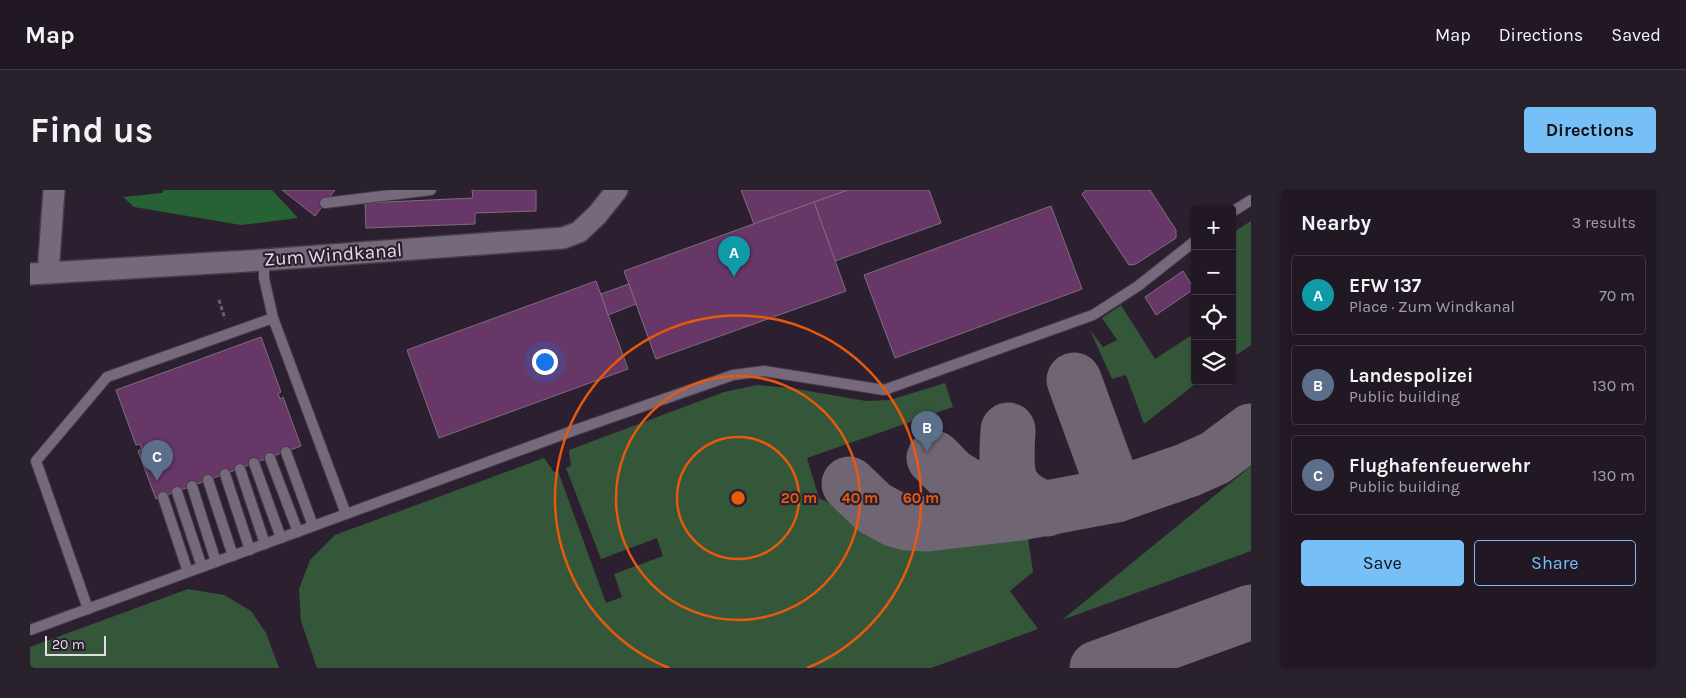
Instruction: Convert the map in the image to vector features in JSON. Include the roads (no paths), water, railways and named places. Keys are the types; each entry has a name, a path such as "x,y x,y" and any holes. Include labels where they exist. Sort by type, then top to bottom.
{"street":[{"path":"40,273 49,260 54,190"},
{"name":"Zum Windkanal","path":"40,273 264,260 562,238 579,232 597,215 617,190"}],"lane":[{"path":"325,203 431,190"},
{"path":"1236,209 1251,200"},
{"path":"30,630 575,430 734,375 764,371 884,390 1093,315 1138,286 1191,244"},
{"path":"264,260 264,278 272,318 346,514"},
{"path":"88,609 36,461 107,377 272,318"},
{"path":"286,452 313,526"},
{"path":"270,458 298,532"},
{"path":"254,463 281,538"},
{"path":"240,469 265,544"},
{"path":"225,474 250,550"},
{"path":"208,480 233,556"},
{"path":"192,486 216,562"},
{"path":"177,492 202,567"},
{"path":"163,497 188,572"}],"place":[{"name":"EFW 137","path":"734,277"},
{"name":"Landespolizei","path":"927,452"},
{"name":"Flughafenfeuerwehr","path":"157,481"}]}
